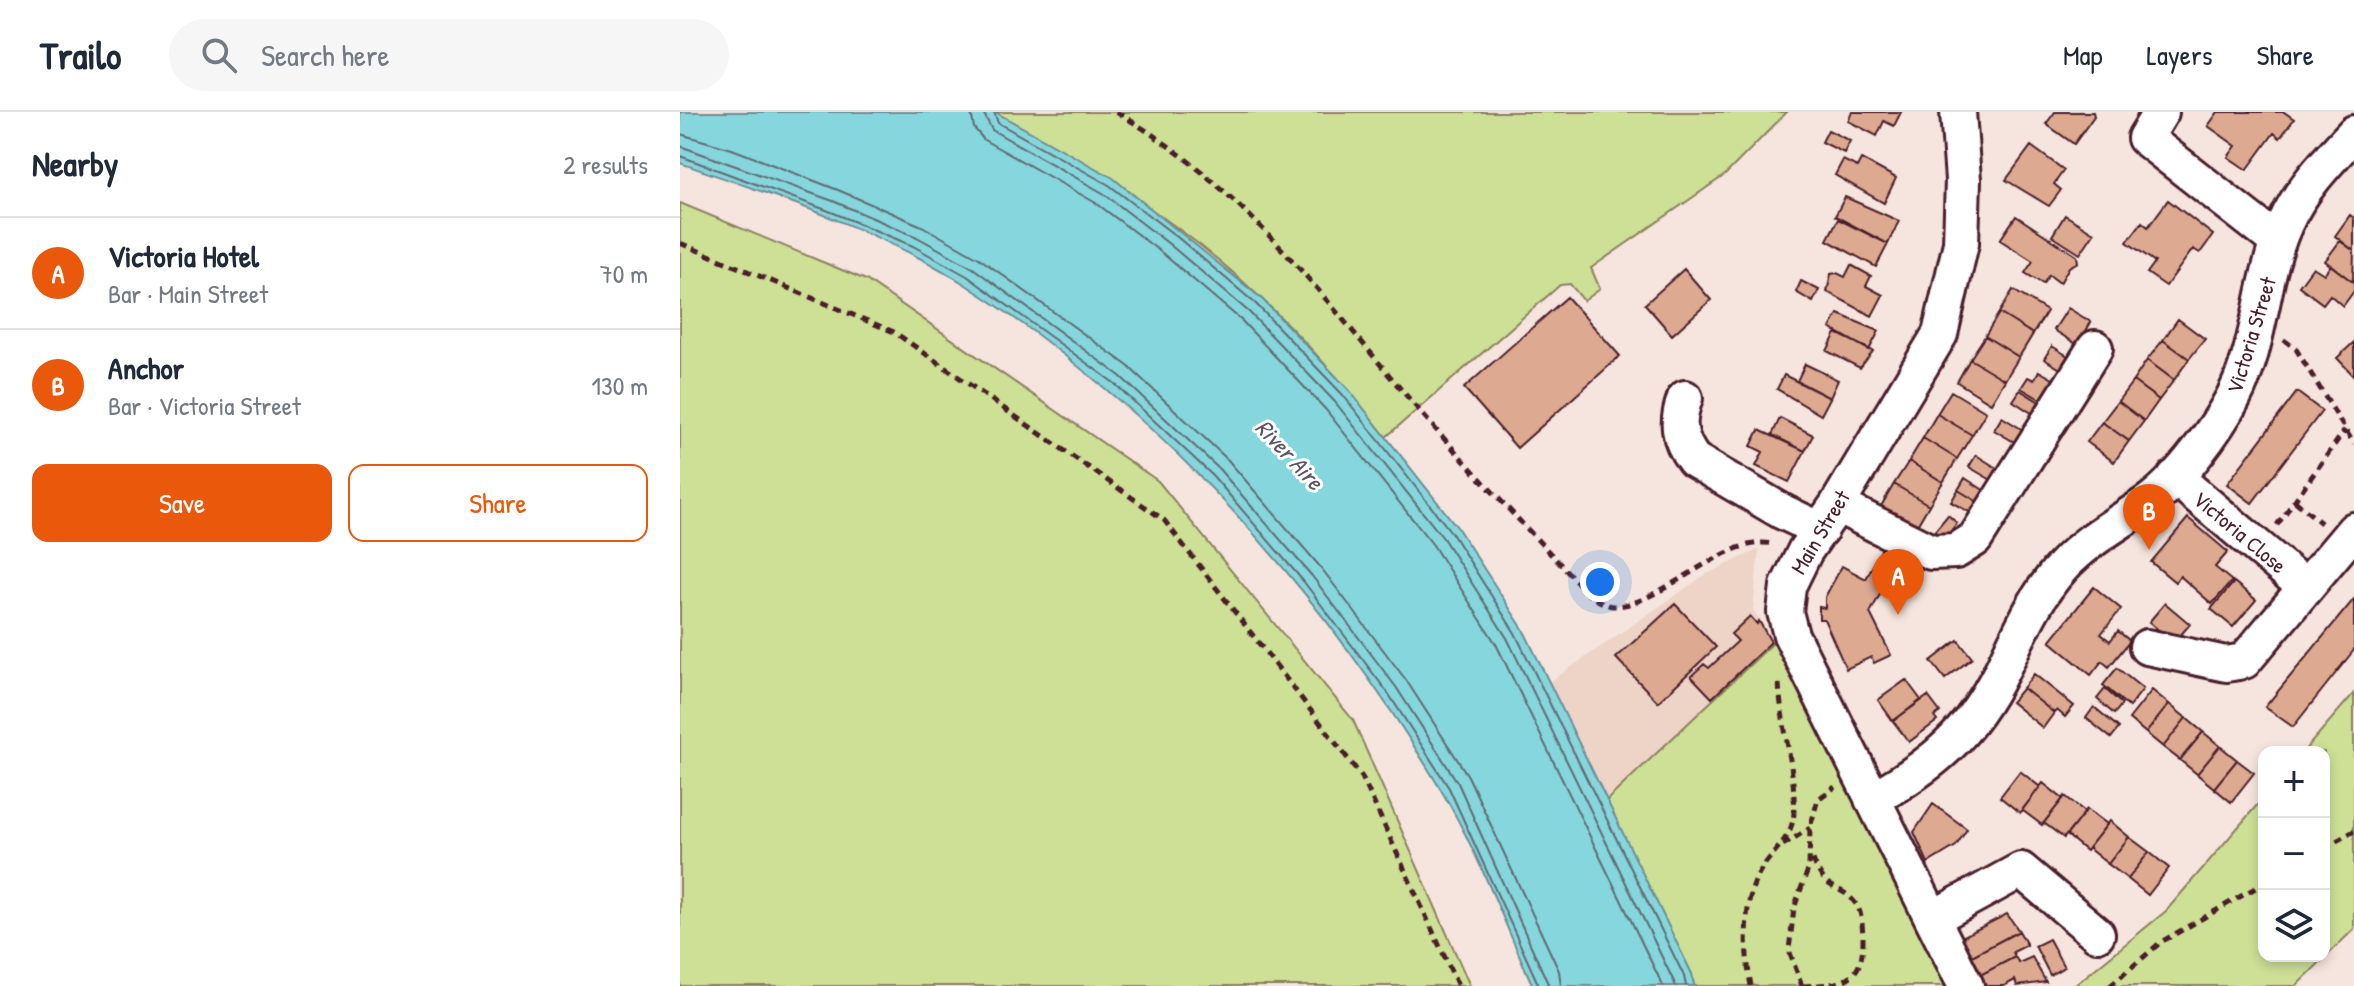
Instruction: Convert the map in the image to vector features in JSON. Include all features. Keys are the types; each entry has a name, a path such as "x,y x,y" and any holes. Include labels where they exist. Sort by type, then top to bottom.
{"street":[{"name":"Main Street","path":"1958,112 1964,211 1950,304 1940,334 1788,586 1785,612 1791,635 1966,986"},
{"path":"2153,125 2278,242"},
{"name":"Victoria Street","path":"1865,784 1920,772 1967,726 1992,689 2037,599 2069,559 2103,530 2148,502 2175,477 2233,398 2258,321 2278,242 2301,194 2354,133"},
{"path":"1685,398 1679,414 1679,430 1694,460 1730,483 1821,529 1931,552 1956,551 1975,539 2095,348"},
{"name":"Victoria Close","path":"2175,477 2304,586"},
{"name":"Victoria Close","path":"2147,647 2226,664 2244,661 2354,530"},
{"path":"1933,918 2021,870 2097,934"}],"path":[{"path":"1116,112 1160,137 1236,199 1313,280 1452,448 1591,597 1611,606 1632,603 1705,564 1761,542 1821,529"},
{"path":"680,243 894,332 1164,520 1362,777 1458,986"},
{"path":"2258,321 2296,349 2354,444"},
{"path":"2260,549 2345,430"},
{"path":"1751,986 1747,963 1751,897 1758,875 1782,845 1794,812 1779,678"},
{"path":"1810,851 1822,880 1850,898 1860,912 1862,955 1849,979 1841,983 1802,986 1789,950 1794,908 1809,867 1810,828 1818,799 1865,784"},
{"path":"1782,845 1810,828"},
{"path":"2330,845 2354,831"},
{"path":"2110,986 2161,942 2258,886"}],"shaded area":[{"path":"1759,549 1753,610 1774,642 1605,802 1548,683 1705,575"}],"green space":[{"path":"995,112 1787,112 1725,175 1591,268 1600,289 1584,301 1570,284 1560,285 1386,437 1290,326 1209,252 1135,199"},
{"path":"680,203 866,280 1158,481 1353,720 1470,986 680,986"},
{"path":"1774,642 1946,986 1694,986 1692,974 1605,802"},
{"path":"2354,693 2354,929 2330,953 2330,746 2308,746"},
{"path":"2258,804 2258,962 2320,962 2296,986 2074,986 2166,911"}],"water":[{"name":"River Aire","path":"680,112 995,112 1113,178 1261,298 1349,390 1457,527 1523,629 1692,974 1694,986 1533,986 1467,837 1441,790 1344,644 1231,509 1169,446 1104,388 1035,333 963,283 932,264 862,231 680,163"}],"building":[{"path":"1852,112 1901,112 1894,126 1884,121 1877,136 1848,121"},
{"path":"2055,112 2093,112 2094,116 2074,144 2046,124"},
{"path":"2218,112 2284,112 2294,119 2280,138 2274,133 2247,170 2228,157 2236,146 2208,126"},
{"path":"1828,130 1850,141 1844,153 1822,142"},
{"path":"2031,146 2064,170 2054,184 2061,190 2049,206 2006,180"},
{"path":"1861,159 1896,178 1884,203 1835,175 1843,160 1857,167"},
{"path":"1845,197 1899,221 1888,244 1835,216"},
{"path":"2168,200 2213,235 2200,253 2193,249 2166,286 2147,273 2155,262 2127,242 2142,222 2148,227"},
{"path":"2065,215 2094,233 2080,254 2052,236"},
{"path":"2350,215 2354,218 2354,251 2335,236"},
{"path":"2016,216 2077,256 2078,262 2069,267 2060,283 2049,275 2043,284 2025,273 2033,261 2000,240"},
{"path":"1838,219 1888,244 1876,267 1827,240"},
{"path":"2340,241 2354,251 2353,282 2325,261"},
{"path":"1851,265 1871,276 1866,286 1883,295 1872,316 1827,292 1831,274 1845,277"},
{"path":"2331,265 2354,283 2354,291 2343,306 2330,295 2323,304 2299,286 2313,267 2324,274"},
{"path":"1684,269 1711,300 1672,335 1645,304"},
{"path":"1801,281 1819,290 1813,302 1796,292"},
{"path":"2013,290 2047,311 2033,334 1999,313"},
{"path":"1567,297 1620,356 1517,448 1464,388"},
{"path":"2068,308 2091,322 2078,345 2054,330"},
{"path":"1999,313 2033,334 2019,357 1985,336"},
{"path":"1838,314 1879,331 1869,350 1830,328"},
{"path":"2178,319 2205,339 2189,359 2163,340"},
{"path":"1836,333 1873,351 1860,368 1827,351"},
{"path":"1985,336 2019,357 2005,380 1970,359"},
{"path":"2163,340 2189,359 2174,380 2147,360"},
{"path":"2354,342 2354,376 2337,358"},
{"path":"2052,346 2071,358 2064,371 2044,359"},
{"path":"1970,359 2005,380 1991,403 1957,382"},
{"path":"2147,360 2174,380 2159,400 2133,381"},
{"path":"1805,364 1838,380 1830,398 1797,381"},
{"path":"2039,371 2058,382 2050,405 2021,388 2028,377 2034,380"},
{"path":"1784,375 1830,398 1821,415 1777,389"},
{"path":"2133,381 2159,400 2144,421 2118,401"},
{"path":"2020,390 2048,407 2041,419 2013,401"},
{"path":"1951,391 1986,412 1972,435 1937,414"},
{"path":"2297,392 2322,411 2252,503 2227,484"},
{"path":"2118,401 2144,421 2129,441 2102,422"},
{"path":"1937,414 1972,435 1957,459 1923,438"},
{"path":"2002,417 2028,433 2021,446 1994,430"},
{"path":"1780,418 1813,435 1805,451 1772,435"},
{"path":"2102,422 2129,441 2114,462 2087,442"},
{"path":"1759,430 1805,451 1789,482 1756,466 1763,452 1751,446"},
{"path":"1923,438 1957,459 1943,482 1909,461"},
{"path":"1976,455 2000,470 1993,481 1969,467"},
{"path":"1909,461 1943,482 1929,505 1894,484"},
{"path":"1965,478 1985,491 1978,502 1958,490"},
{"path":"1894,484 1929,505 1915,529 1880,508"},
{"path":"1958,490 1978,502 1971,513 1951,502"},
{"path":"1948,515 1957,523 1942,542 1932,534"},
{"path":"2188,518 2228,552 2215,567 2232,581 2212,604 2180,576 2175,582 2151,562"},
{"path":"1883,546 1909,560 1903,573 1894,568 1870,613 1891,655 1874,663 1871,657 1846,669 1824,619 1819,619 1819,607 1825,608 1825,597 1842,566 1866,579"},
{"path":"2234,582 2256,600 2233,627 2211,609"},
{"path":"2094,587 2121,609 2101,634 2110,641 2118,631 2130,641 2109,667 2102,661 2091,675 2050,641"},
{"path":"2354,599 2354,650 2293,727 2265,707"},
{"path":"2165,603 2190,624 2174,643 2149,622"},
{"path":"1675,604 1716,647 1658,702 1616,658"},
{"path":"1750,616 1757,624 1759,621 1771,642 1712,698 1691,676 1704,664 1709,668 1738,641 1731,634"},
{"path":"1958,640 1972,658 1945,679 1931,661"},
{"path":"2117,668 2143,689 2129,707 2103,685"},
{"path":"2034,674 2074,706 2065,717 2057,710 2054,713 2023,688"},
{"path":"1906,680 1921,700 1893,721 1878,700"},
{"path":"2023,688 2054,713 2043,728 2011,702"},
{"path":"2105,689 2122,704 2114,714 2097,699"},
{"path":"2152,690 2169,704 2146,733 2129,719"},
{"path":"1928,696 1940,712 1934,717 1937,721 1909,742 1893,721"},
{"path":"2169,704 2186,718 2163,747 2146,733"},
{"path":"2094,707 2119,728 2111,738 2086,718"},
{"path":"2186,718 2203,732 2180,760 2163,747"},
{"path":"2203,732 2220,746 2197,774 2180,760"},
{"path":"2220,746 2237,760 2214,788 2197,774"},
{"path":"2237,760 2254,773 2231,802 2214,788"},
{"path":"2020,771 2040,787 2020,813 2000,797"},
{"path":"2043,783 2063,799 2042,825 2022,810"},
{"path":"2065,796 2085,812 2064,838 2044,823"},
{"path":"1933,804 1967,829 1956,846 1928,863 1914,832"},
{"path":"2087,809 2107,824 2086,851 2067,835"},
{"path":"2110,821 2129,837 2108,864 2088,848"},
{"path":"2129,837 2149,852 2128,879 2108,864"},
{"path":"2149,852 2169,868 2148,895 2128,879"},
{"path":"2007,914 2019,931 1970,957 1960,938"},
{"path":"2019,931 2027,945 2013,952 2015,957 1980,975 1970,957"},
{"path":"2049,939 2064,967 2050,975 2035,946"},
{"path":"2015,957 2019,963 2032,957 2046,982 2017,986 2015,980 2004,986 1986,986 1980,975"}],"place":[{"name":"Anchor","path":"2149,550"},
{"name":"Victoria Hotel","path":"1898,615"}]}
